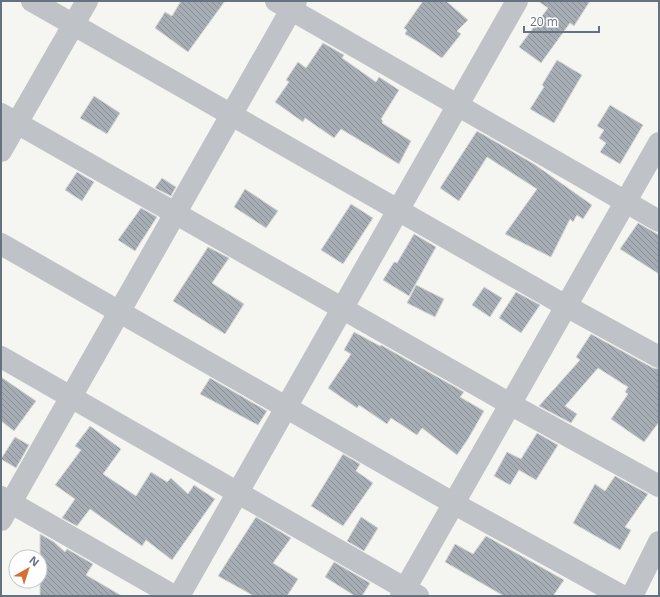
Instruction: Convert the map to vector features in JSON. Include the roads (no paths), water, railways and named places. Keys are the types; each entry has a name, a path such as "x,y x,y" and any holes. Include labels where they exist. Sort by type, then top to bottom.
{"street":[{"path":"32,1 566,306 659,357"},
{"path":"1,151 9,118 73,25 87,1"},
{"path":"179,596 517,1"},
{"path":"174,596 4,507 71,397 231,115 288,4 458,105 659,221"},
{"path":"9,118 510,404 659,486"},
{"path":"1,357 237,492 408,594 454,503 659,143"},
{"path":"1,244 454,503 622,596"},
{"path":"632,596 659,542"}]}
